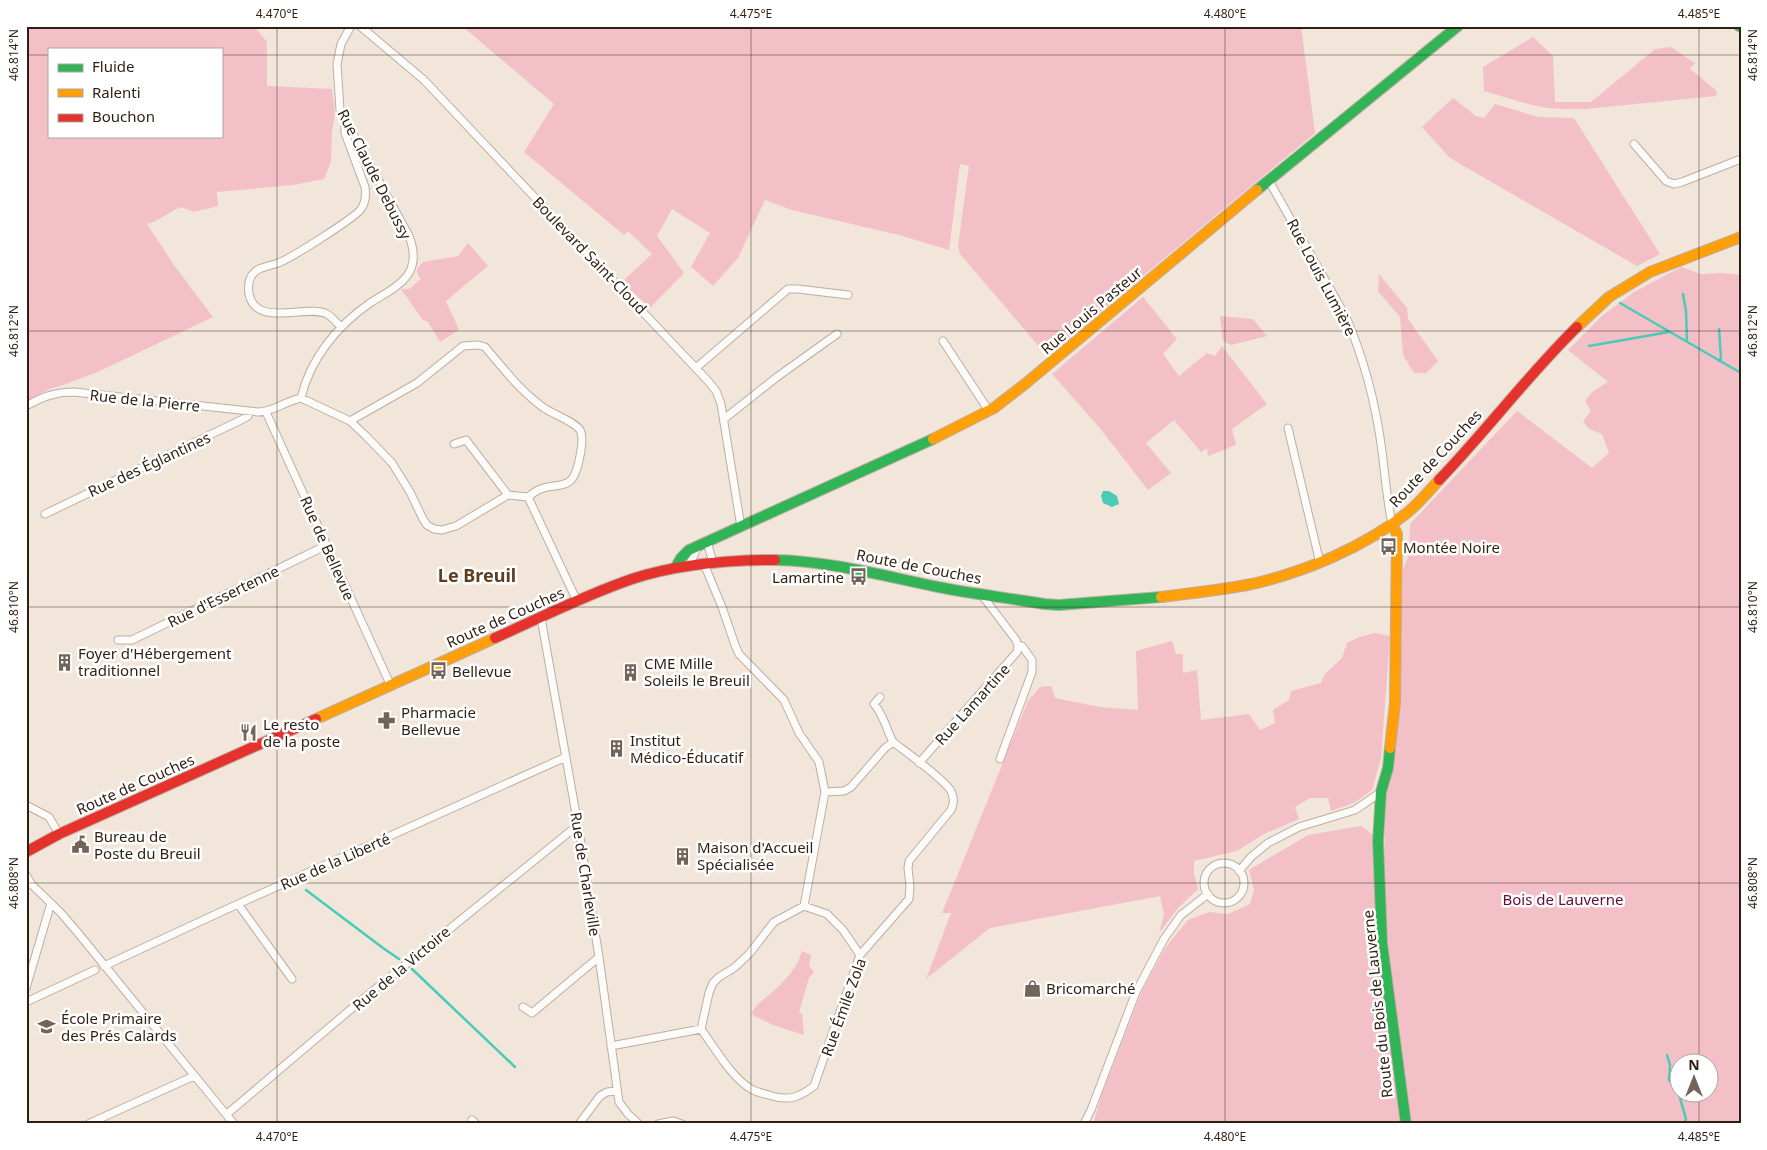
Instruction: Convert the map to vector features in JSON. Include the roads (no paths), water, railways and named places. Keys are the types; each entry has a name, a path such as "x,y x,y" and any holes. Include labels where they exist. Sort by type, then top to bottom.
{"main road":[{"name":"Rue Louis Pasteur","path":"675,568 689,550 961,426 988,411 1020,389 1344,118 1458,26"},
{"name":"Route de Couches","path":"26,852 59,834 578,601 630,579 675,568 754,560 823,564 1044,604 1094,603 1160,597 1251,584 1320,563 1392,524 1409,511 1463,455 1499,411 1564,340 1624,286 1650,272 1741,237"},
{"name":"Route du Bois de Lauverne","path":"1392,524 1397,534 1395,703 1388,768 1380,792 1378,841 1382,943 1406,1124"}],"street":[{"name":"Rue Claude Debussy","path":"301,398 313,365 341,327 365,306 402,283 413,265 414,253 409,236 340,110 337,64 341,44 351,26"},
{"name":"Boulevard Saint-Cloud","path":"360,26 424,80 697,367 716,391 724,420 741,527"},
{"path":"341,327 327,314 319,312 262,311 250,299 248,291 253,274 259,268 287,260 360,210 364,204 365,187 345,133 345,125 348,123"},
{"path":"1634,144 1666,181 1674,184 1741,159"},
{"name":"Rue Louis Lumière","path":"1269,181 1353,332 1375,410 1392,524"},
{"path":"697,367 788,289 848,295"},
{"path":"724,420 777,376 837,334"},
{"path":"942,341 988,411"},
{"path":"266,412 284,403 301,398 350,421 392,463 427,525 434,529 442,530 456,526 508,495 528,497 545,488 570,482 575,476 582,438 581,431 577,426 529,397 485,347 478,344 463,346 417,383 350,421"},
{"name":"Rue de la Pierre","path":"26,406 49,394 74,392 266,412"},
{"name":"Rue des Églantines","path":"45,514 244,419 250,411"},
{"name":"Rue de Bellevue","path":"266,412 390,684"},
{"path":"1288,428 1320,563"},
{"path":"454,444 466,440 508,495"},
{"path":"528,497 578,601"},
{"path":"702,544 734,645 746,662 775,690 789,710 799,733 819,762 825,792 804,906"},
{"path":"689,566 702,544"},
{"name":"Rue d'Essertenne","path":"118,640 132,640 327,545"},
{"path":"981,594 1012,632 1018,646 1022,646 1032,660 1032,672 1000,759"},
{"name":"Rue de Charleville","path":"540,618 600,957 619,1102 639,1124"},
{"name":"Rue Lamartine","path":"919,762 1015,656 1018,646"},
{"name":"Rue Émile Zola","path":"701,1029 738,1078 752,1090 783,1099 803,1095 814,1086 860,955 909,900 908,861 954,805 950,790 893,742 881,712 874,704 880,696"},
{"path":"825,792 844,791 850,787 885,748 893,742"},
{"name":"Rue de la Liberté","path":"104,966 566,757"},
{"path":"1239,871 1251,856 1268,843 1299,827 1356,810 1380,792"},
{"path":"26,805 49,816 59,834"},
{"name":"Rue de la Victoire","path":"227,1114 364,998 578,825"},
{"path":"1224,864 1236,867 1239,871 1243,877 1244,884 1239,897 1234,901 1220,903 1208,894 1205,883 1206,877 1213,867 1224,864"},
{"path":"26,875 32,885 70,922 234,1124"},
{"path":"1084,1124 1136,992 1160,946 1181,915 1208,894"},
{"path":"26,988 51,904"},
{"path":"238,904 292,979"},
{"path":"611,1046 701,1029 709,993 719,977 734,968 749,954 774,922 804,906 827,914 843,930 860,955"},
{"path":"523,1007 532,1013 600,957"},
{"path":"26,1002 95,970"},
{"path":"88,1124 194,1076"},
{"path":"580,1124 600,1096 607,1092 617,1091"},
{"path":"658,1124 673,1121 682,1124"}],"water":[{"path":"1103,491 1109,491 1117,496 1119,504 1112,507 1103,503 1101,496"}],"waterway":[{"path":"1683,294 1686,311 1687,342"},
{"path":"1620,303 1741,373"},
{"path":"1719,329 1721,358 1719,361"},
{"path":"1589,346 1669,332"},
{"path":"306,890 399,959"},
{"path":"412,969 515,1067"},
{"path":"1667,1055 1670,1065 1669,1080 1678,1091 1686,1119 1684,1124"}],"place":[{"name":"Montée Noire","path":"1389,547"},
{"name":"Lamartine","path":"858,577"},
{"name":"Foyer d'Hébergement traditionnel","path":"64,662"},
{"name":"Bellevue","path":"438,671"},
{"name":"CME Mille Soleils le Breuil","path":"630,672"},
{"name":"Pharmacie Bellevue","path":"387,721"},
{"name":"Le resto de la poste","path":"249,733"},
{"name":"Institut Médico-Éducatif","path":"616,749"},
{"name":"Bureau de Poste du Breuil","path":"80,845"},
{"name":"Maison d'Accueil Spécialisée","path":"683,856"},
{"name":"Bricomarché","path":"1032,988"},
{"name":"École Primaire des Prés Calards","path":"47,1027"}],"district":[{"name":"Le Breuil","path":"477,575"}],"park label":[{"name":"Bois de Lauverne","path":"1563,899"}]}
